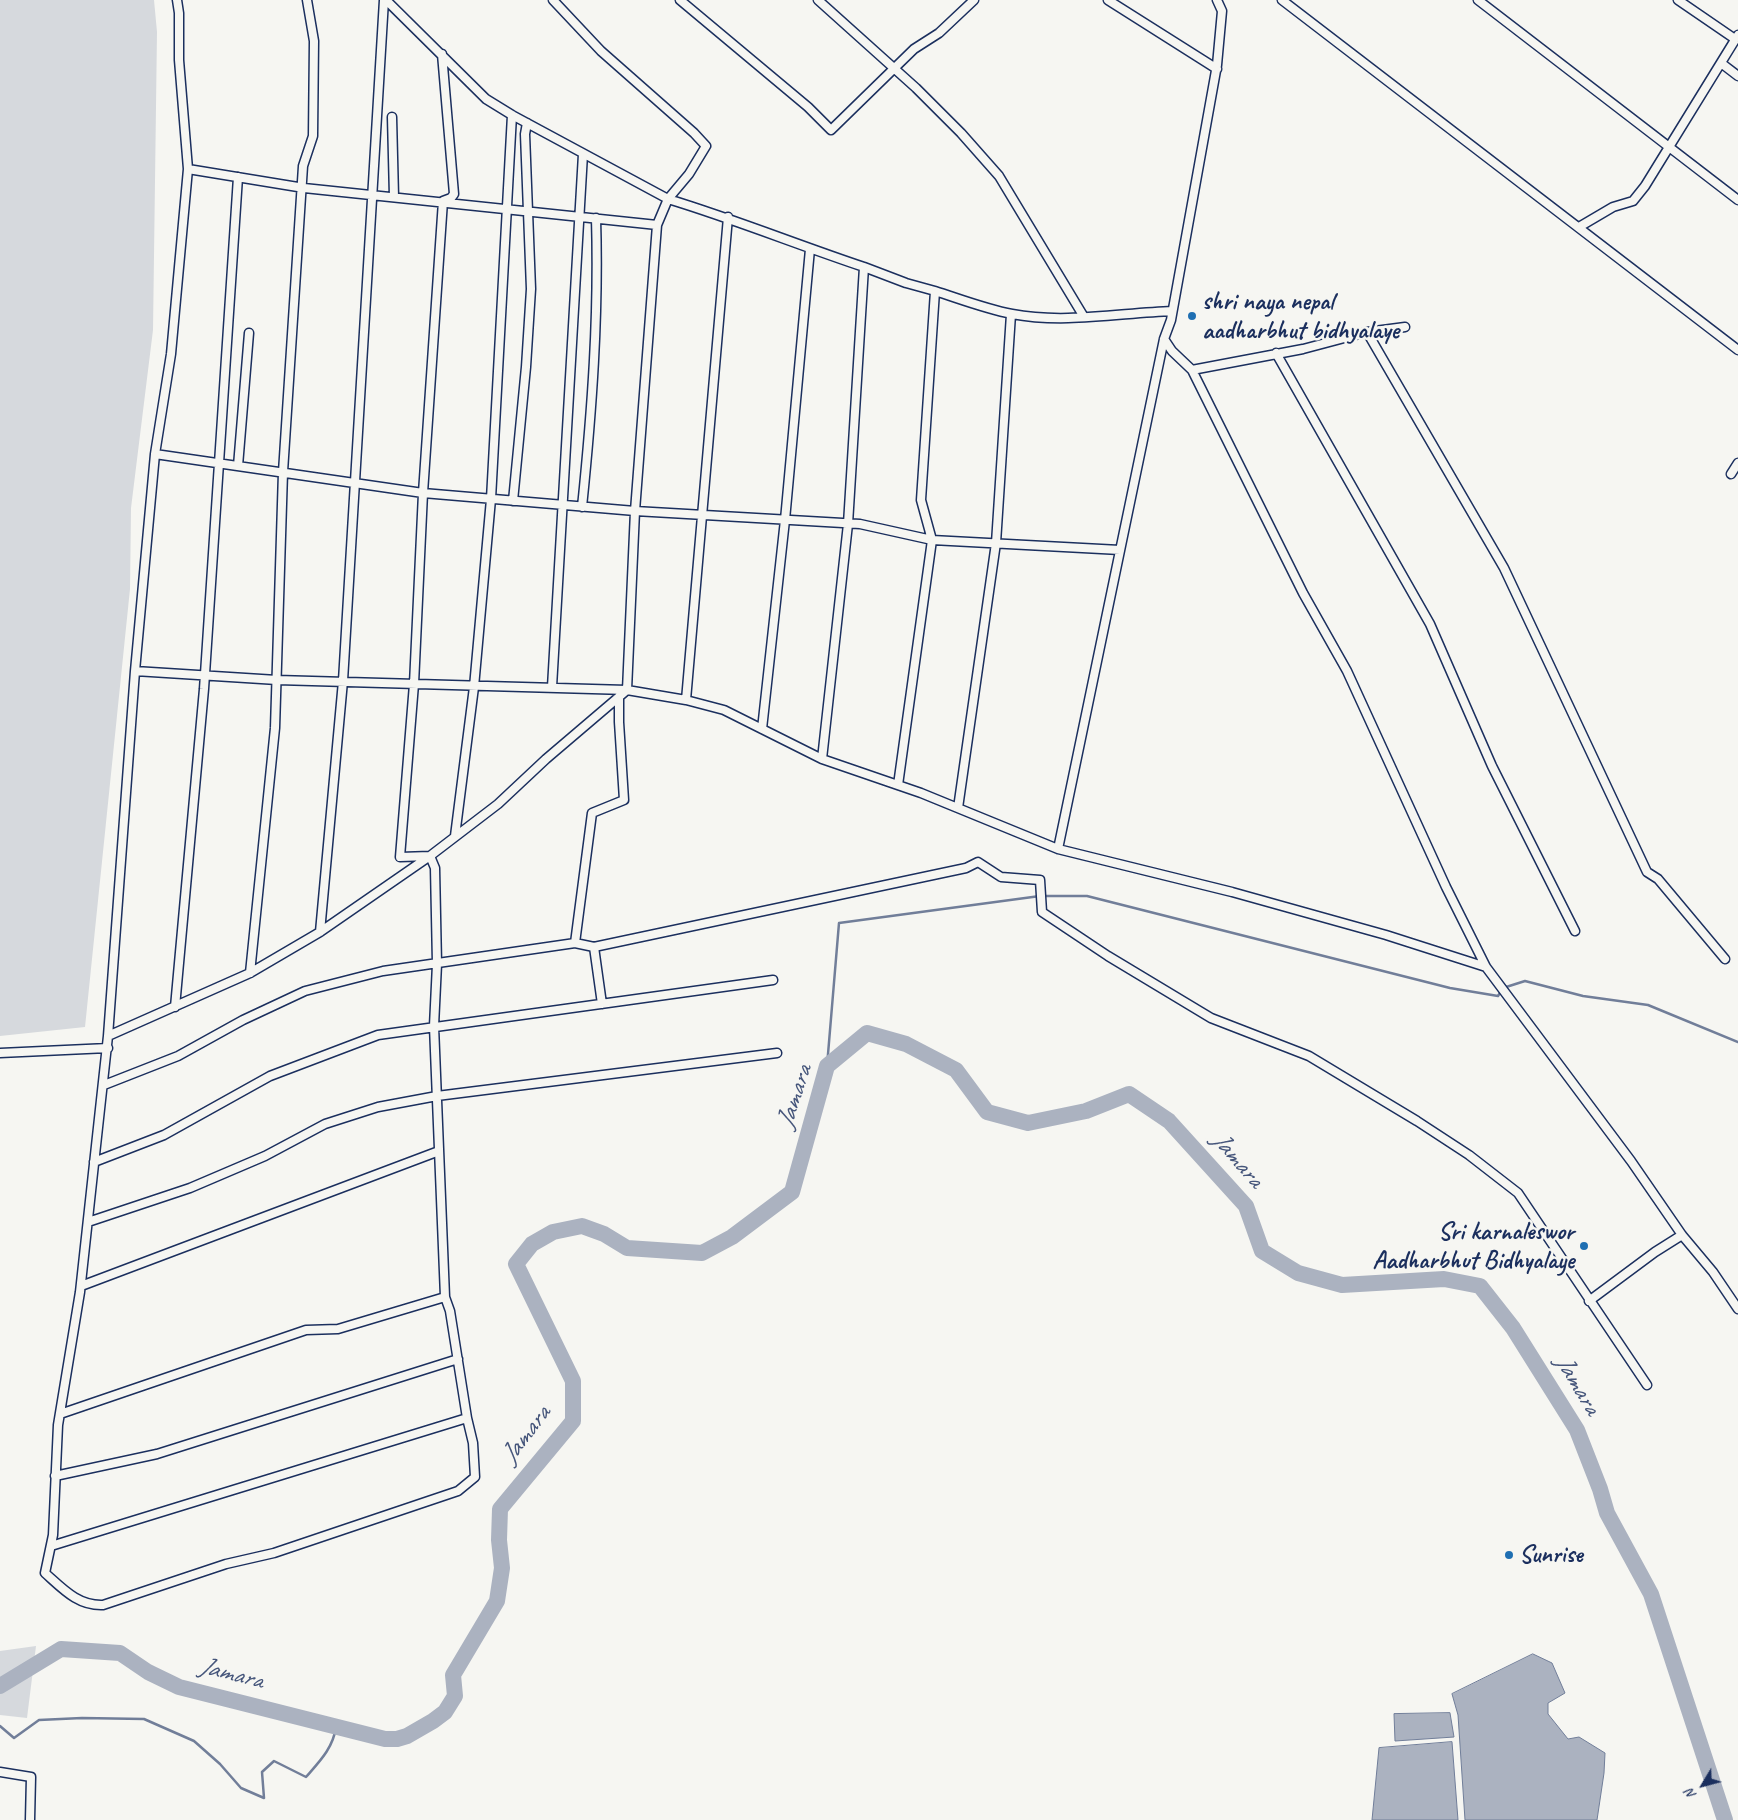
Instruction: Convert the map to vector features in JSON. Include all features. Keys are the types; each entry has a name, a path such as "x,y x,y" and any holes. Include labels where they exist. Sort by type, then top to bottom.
{"street":[{"path":"176,0 188,169 171,354 156,454 135,671 108,1048 80,1286 60,1414 52,1546 45,1573 74,1598 90,1606 103,1605 226,1564 274,1553 458,1491 475,1477 473,1443 445,1297 434,1026 437,964 435,868 430,856"},
{"path":"250,973 275,728 283,472 304,188 303,166 313,136 314,41 307,0"},
{"path":"385,0 486,99 512,115 668,199 728,217 906,283 1012,314 1084,317 1172,312"},
{"path":"320,932 343,680 353,485 385,0"},
{"path":"108,1036 250,973 320,932 430,856 498,804 546,759 627,690 635,511 657,225 668,199 689,174 706,146 601,50 553,0"},
{"path":"680,0 808,108 831,130 914,49 939,34 974,0"},
{"path":"818,0 895,68 961,133 999,176 1084,317"},
{"path":"1108,0 1216,69"},
{"path":"1058,849 1164,340 1172,312 1216,69 1222,12 1217,0"},
{"path":"1282,0 1537,198 1579,227 1738,350"},
{"path":"1478,0 1738,200"},
{"path":"1579,227 1633,200 1646,186 1737,37 1678,0"},
{"path":"442,54 454,194 451,198 443,201"},
{"path":"1721,63 1738,76"},
{"path":"455,836 474,687 491,499 512,115"},
{"path":"392,117 394,197"},
{"path":"514,500 531,289 525,134 527,123"},
{"path":"552,687 583,154"},
{"path":"188,169 304,188 578,215 657,225"},
{"path":"175,1007 204,676 238,177"},
{"path":"430,856 400,857 414,684 423,493 443,201"},
{"path":"686,700 728,217"},
{"path":"582,507 593,404 598,286 596,218"},
{"path":"762,729 785,520 810,249"},
{"path":"822,758 848,524 864,266"},
{"path":"898,785 932,540 921,500 935,291"},
{"path":"958,808 996,543 1012,314"},
{"path":"1192,370 1303,349 1367,332 1405,327"},
{"path":"1367,332 1504,568 1647,872 1658,879 1725,959"},
{"path":"238,466 249,333"},
{"path":"1164,340 1172,351 1192,370 1303,593 1348,671 1446,887 1486,967 1631,1161 1682,1235 1713,1272 1738,1309"},
{"path":"1276,353 1430,624 1492,766 1575,931"},
{"path":"156,454 283,472 353,485 423,493 702,516 848,524 932,540 1120,550"},
{"path":"1731,474 1738,463"},
{"path":"135,671 277,680 343,680 474,687 552,687 627,690 686,700 724,710 822,758 958,808 1058,849 1232,892 1368,930 1486,967"},
{"path":"576,942 592,814 624,800 618,722 619,697"},
{"path":"104,1085 178,1056 243,1020 305,992 384,971 576,942 594,947 966,868 978,862 1001,877 1040,880 1042,912 1108,956 1211,1018 1309,1056 1417,1121 1469,1155 1518,1193 1647,1385"},
{"path":"594,947 602,1004"},
{"path":"94,1162 164,1135 270,1076 378,1035 773,980"},
{"path":"0,1053 108,1048"},
{"path":"88,1222 190,1188 265,1156 326,1124 378,1107 437,1096 777,1053"},
{"path":"80,1286 439,1151"},
{"path":"1589,1301 1655,1252 1682,1235"},
{"path":"60,1414 306,1330 338,1329 445,1297"},
{"path":"55,1476 157,1454 458,1359"},
{"path":"52,1546 467,1418"},
{"path":"0,1772 31,1777 30,1820"}],"shaded area":[{"path":"0,0 154,0 157,32 153,330 131,508 130,589 85,1027 0,1036"},
{"path":"36,1646 27,1718 0,1715 0,1651"},
{"path":"1533,1654 1552,1663 1565,1693 1548,1703 1548,1714 1568,1739 1579,1737 1605,1753 1597,1820 1465,1820 1458,1715 1452,1694"},
{"path":"1450,1713 1454,1737 1395,1741 1394,1714"},
{"path":"1452,1742 1458,1820 1372,1820 1379,1748"}],"waterway":[{"path":"827,1066 839,923 1040,896 1087,896 1450,988 1498,996 1503,988 1525,981 1583,996 1648,1005 1738,1042"},
{"name":"Jamara","path":"0,1686 61,1649 120,1653 148,1672 179,1687 385,1739 397,1739 407,1736 445,1712 455,1696 453,1675 497,1601 502,1568 499,1540 500,1509 573,1421 573,1381 516,1264 532,1244 553,1232 582,1226 604,1234 627,1248 702,1253 732,1237 792,1192 827,1066 867,1033 906,1044 956,1070 987,1112 1028,1123 1086,1111 1129,1094 1169,1121 1246,1206 1262,1251 1298,1273 1342,1285 1444,1279 1480,1286 1513,1328 1577,1430 1600,1489 1607,1513 1651,1594 1725,1820"},
{"path":"0,1726 14,1738 39,1720 82,1718 144,1719 194,1741 220,1764 241,1788 264,1798 262,1772 274,1761 306,1777 329,1748 336,1727"}],"place":[{"name":"shri naya nepal aadharbhut bidhyalaye","path":"1192,316"},
{"name":"Sri karnaleswor Aadharbhut Bidhyalaye","path":"1584,1246"},
{"name":"Sunrise","path":"1509,1555"}]}
